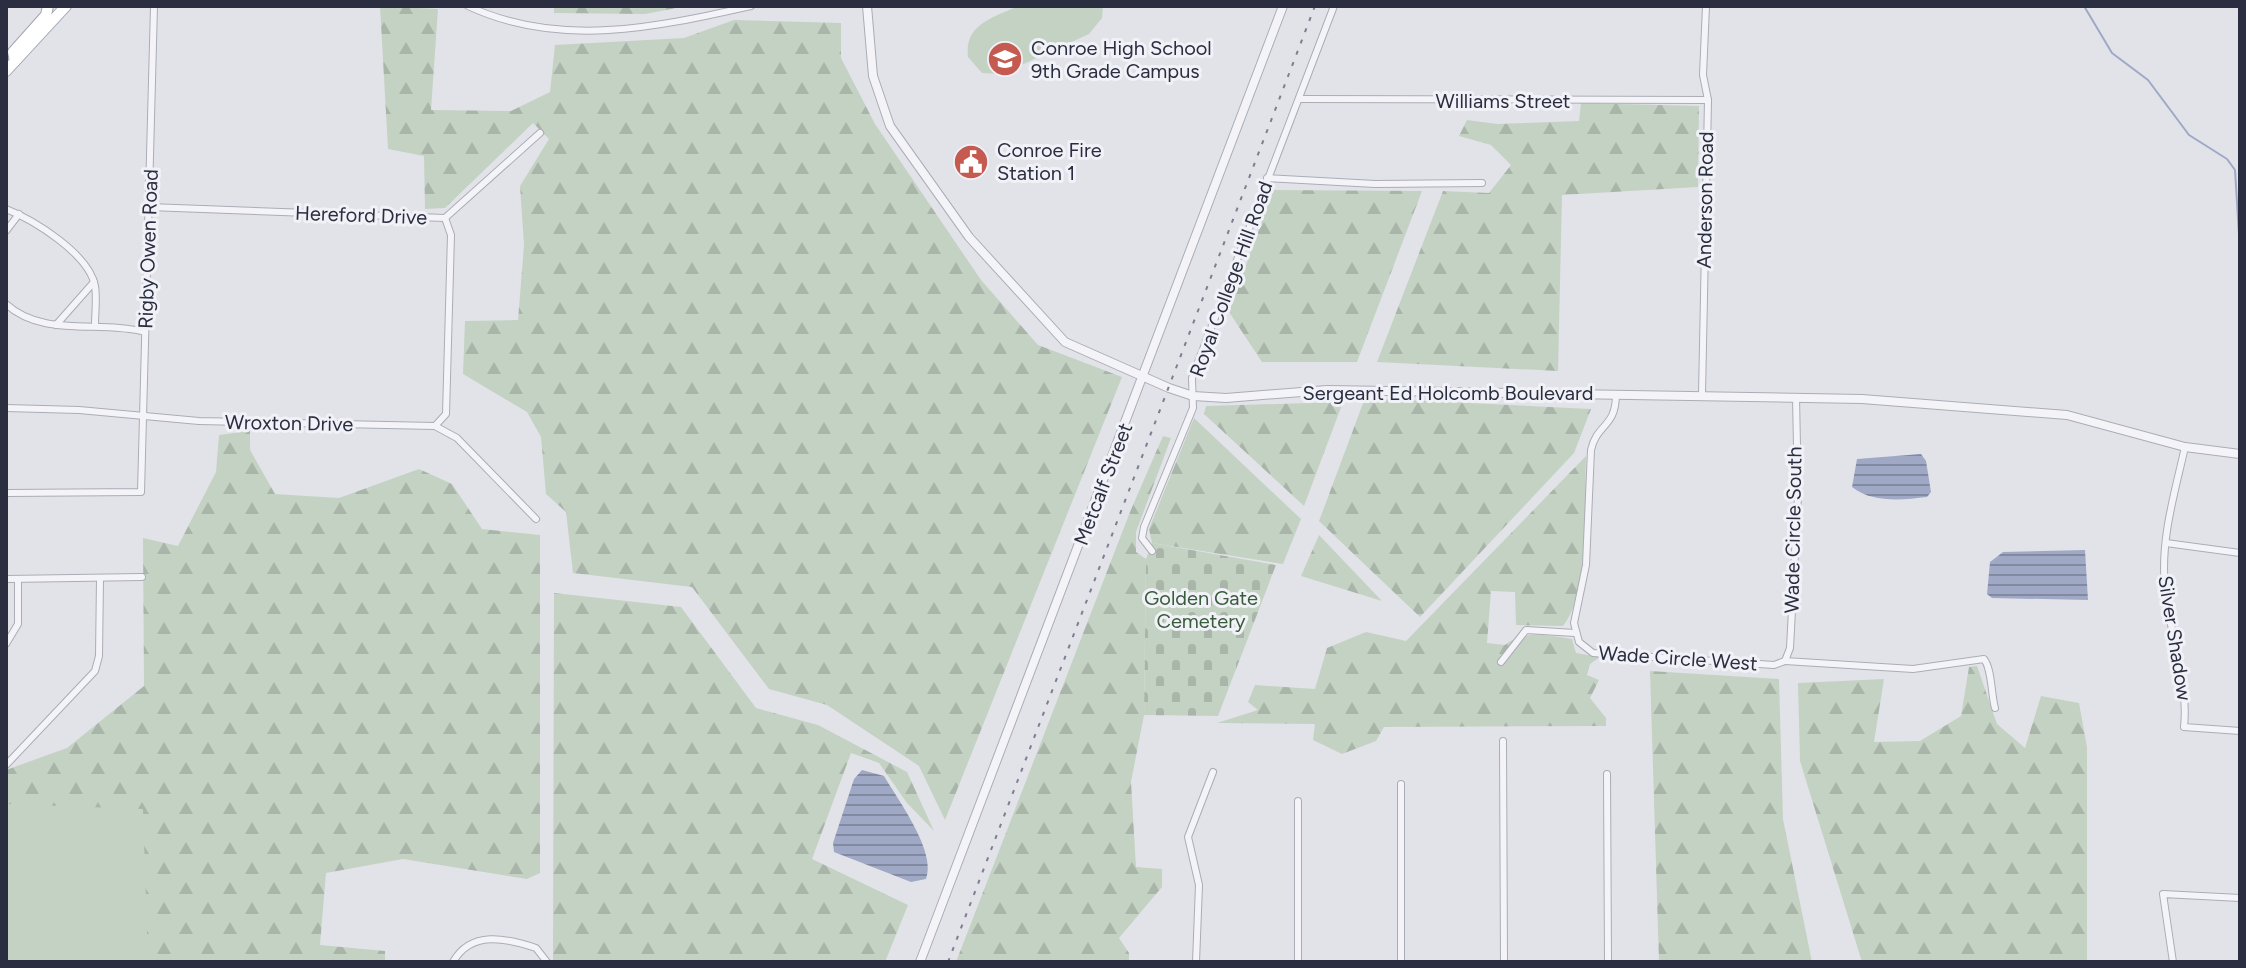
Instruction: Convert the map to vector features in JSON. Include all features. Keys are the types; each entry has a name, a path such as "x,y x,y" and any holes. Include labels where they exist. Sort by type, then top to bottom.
{"main road":[{"path":"6,52 48,6"},
{"path":"15,61 13,52 46,15 48,6"},
{"path":"6,71 66,6"}],"street":[{"name":"Rigby Owen Road","path":"6,493 141,492 154,6"},
{"path":"468,6 519,26 571,31 655,28 751,6"},
{"name":"Sergeant Ed Holcomb Boulevard","path":"866,6 873,76 890,126 969,237 1065,342 1193,396 1226,398 1327,390 1796,397 2067,415 2185,447 2240,454"},
{"name":"Metcalf Street","path":"920,962 1283,6"},
{"name":"Royal College Hill Road","path":"1152,551 1142,538 1144,527 1193,408 1192,378 1334,6"},
{"name":"Anderson Road","path":"1702,394 1708,100 1703,75 1706,6"},
{"name":"Williams Street","path":"1299,99 1708,100"},
{"name":"Hereford Drive","path":"149,207 445,218 540,133"},
{"path":"1267,178 1375,184 1482,183"},
{"path":"6,209 41,225 88,269 94,282 95,325"},
{"path":"6,231 19,214"},
{"path":"445,218 451,235 446,414 435,426 457,438 536,519"},
{"path":"56,325 94,282"},
{"path":"6,304 35,323 95,325 145,332"},
{"path":"1575,633 1586,565 1591,450 1596,435 1614,418 1616,394"},
{"name":"Wade Circle South","path":"1785,661 1790,648 1798,496 1796,397"},
{"name":"Wroxton Drive","path":"6,408 79,410 144,418 435,426"},
{"name":"Silver Shadow","path":"2185,447 2166,543 2165,587 2182,676 2184,727 2240,731"},
{"path":"2166,543 2240,553"},
{"path":"6,579 142,577"},
{"path":"6,644 18,624 18,579"},
{"path":"6,765 95,671 99,656 100,579"},
{"name":"Wade Circle West","path":"1501,662 1526,630 1575,633 1583,648 1593,653 1774,665 1785,661 1791,664 1913,669 1984,659 1989,665 1989,686 1995,708"},
{"path":"1503,741 1504,962"},
{"path":"1196,962 1199,885 1188,837 1213,772"},
{"path":"1607,774 1608,962"},
{"path":"1401,784 1401,962"},
{"path":"1298,801 1298,962"},
{"path":"2173,962 2163,894 2240,898"},
{"path":"453,962 469,943 488,939 536,948 547,962"}],"green space":[{"path":"380,6 438,9 431,110 511,111 550,92 555,45 684,38 734,20 841,23 841,58 875,124 981,280 1038,345 1122,377 945,820 919,766 827,705 769,689 692,587 573,573 566,512 546,494 541,437 527,412 463,374 465,321 518,320 524,245 520,186 549,139 533,123 445,208 425,209 424,156 388,149"},
{"path":"554,6 687,6 645,14 554,13"},
{"path":"1018,6 1103,6 1102,18 1089,34 1002,74 982,73 968,57 971,37 982,24"},
{"path":"1581,103 1699,106 1698,187 1562,195 1558,371 1377,362 1443,191 1489,193 1511,165 1491,145 1459,136 1467,120 1497,124 1579,121"},
{"path":"1273,190 1422,191 1357,362 1262,362 1229,312"},
{"path":"1365,398 1591,409 1574,453 1420,617 1319,521"},
{"path":"1343,402 1304,506 1204,414 1206,406"},
{"path":"1194,418 1301,519 1283,564 1152,543 1149,529"},
{"path":"250,431 250,450 275,494 339,498 419,469 452,484 482,529 540,535 540,873 527,879 403,859 326,873 320,945 385,951 385,962 148,962 143,809 6,804 6,770 67,748 144,686 143,538 178,546 216,472 219,435"},
{"path":"1163,436 1171,438 1136,532 1136,552 1146,559 1144,715 1131,782 1136,867 1162,869 1162,887 1119,938 1129,953 1129,962 956,962 1130,512"},
{"path":"1586,456 1585,544 1579,590 1572,610 1563,626 1516,625 1515,592 1491,591 1487,643 1505,645 1529,635 1555,636 1572,639 1576,653 1600,657 1590,664 1587,675 1599,680 1590,698 1606,718 1606,726 1384,727 1376,741 1342,754 1313,740 1315,724 1217,723 1258,710 1248,702 1255,685 1315,689 1327,648 1366,632 1406,641"},
{"path":"1319,535 1382,601 1301,576"},
{"name":"Golden Gate Cemetery","path":"1152,543 1276,565 1218,716 1144,715 1146,559"},
{"path":"554,593 681,607 756,708 818,725 907,772 934,831 907,803 879,763 851,753 812,859 908,905 885,962 553,962"},
{"path":"1977,666 1997,724 2025,748 2041,696 2079,703 2087,747 2087,962 1862,962 1800,761 1798,683 1884,679 1874,742 1920,741 1961,716 1969,667"},
{"path":"1650,671 1779,679 1783,819 1812,962 1659,962"},
{"path":"153,773 151,962 6,962 6,774"}],"water":[{"path":"1921,454 1926,461 1931,492 1927,497 1878,498 1852,487 1857,459"},
{"path":"2085,550 2088,600 1992,598 1987,594 1990,562 2003,552"},
{"path":"862,770 884,776 906,812 926,855 926,879 911,882 834,852 833,843 854,779"}],"waterway":[{"path":"2084,6 2112,53 2148,80 2189,135 2227,159 2235,170 2240,251"}],"railway":[{"path":"948,962 1315,6"}],"place":[{"name":"Conroe High School 9th Grade Campus","path":"1005,59"},
{"name":"Conroe Fire Station 1","path":"971,162"}]}
